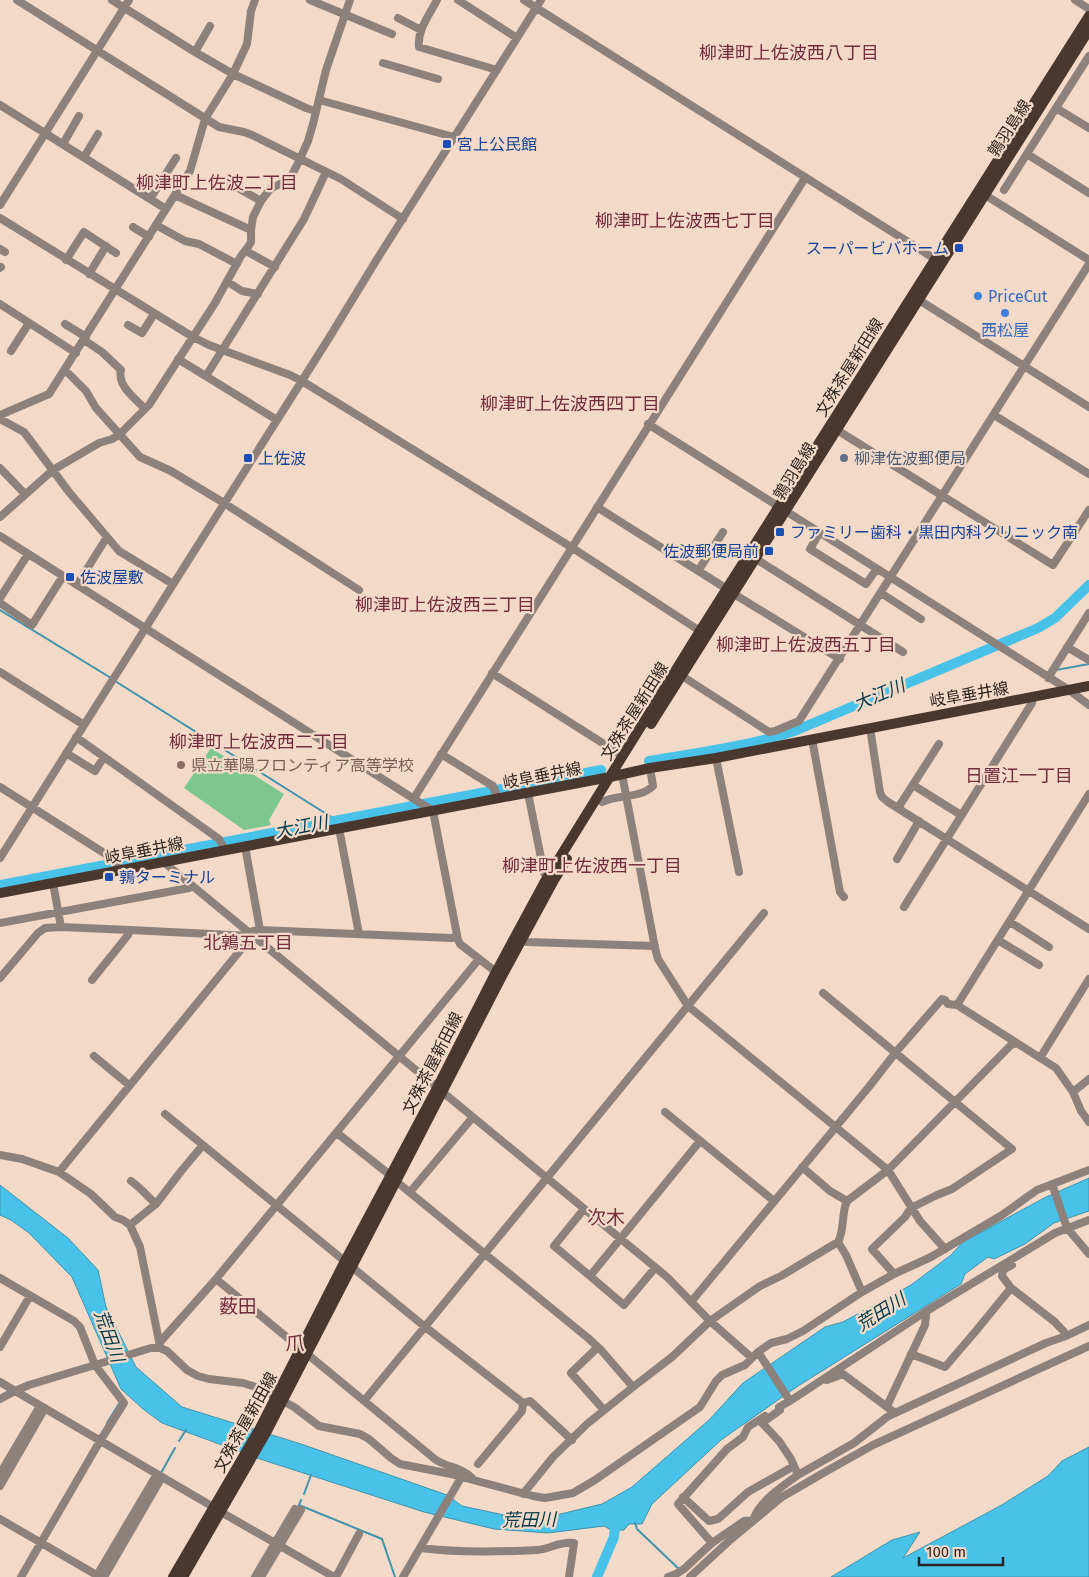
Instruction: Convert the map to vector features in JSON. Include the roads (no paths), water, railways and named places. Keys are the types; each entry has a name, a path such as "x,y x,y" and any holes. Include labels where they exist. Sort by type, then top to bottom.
{"main road":[{"name":"文殊茶屋新田線","path":"731,591 935,259 981,193 1089,16"},
{"name":"鶉羽島線","path":"617,775 682,676 704,633 731,591 756,559 782,510 837,430 919,300 981,193 1089,30"},
{"name":"文殊茶屋新田線","path":"439,1090 554,880 617,775 623,756 704,633"},
{"name":"岐阜垂井線","path":"0,893 53,883 117,865 164,861 223,846 245,846 498,796 528,793 650,768 716,758 776,738 812,739 1089,686"},
{"name":"文殊茶屋新田線","path":"183,1577 286,1387 439,1090 496,972 548,876 617,775"},
{"name":"文殊茶屋新田線","path":"174,1577 218,1510"}],"street":[{"path":"17,0 219,128 244,132 341,179 403,219"},
{"path":"112,0 194,52 233,74 315,111"},
{"path":"0,205 129,0"},
{"path":"0,415 50,394 190,171 205,119 233,74 247,44 254,0"},
{"path":"310,0 392,34"},
{"path":"0,517 53,470 99,443 120,434 145,408 193,337 246,251 251,242 253,217 261,201 270,189 286,181 300,159 308,141 326,70 350,0"},
{"path":"437,0 421,30 419,46 497,70"},
{"path":"458,0 517,38"},
{"path":"524,0 935,259"},
{"path":"0,858 541,0"},
{"path":"1075,0 1089,9"},
{"path":"398,18 421,30"},
{"path":"194,52 210,26"},
{"path":"1004,190 1088,61"},
{"path":"383,63 438,79"},
{"path":"319,100 454,137"},
{"path":"0,105 166,209"},
{"path":"1056,108 1089,128"},
{"path":"63,144 79,116"},
{"path":"84,157 98,134"},
{"path":"1027,154 1089,193"},
{"path":"150,199 176,158"},
{"path":"206,376 304,219 326,172"},
{"path":"416,799 441,754 492,672 805,178"},
{"path":"229,183 261,201"},
{"path":"682,676 770,732 776,738 800,721 1089,262 981,193"},
{"path":"175,195 251,230"},
{"path":"0,218 193,337 302,381 571,547 704,633"},
{"path":"156,225 185,241 199,244 237,264"},
{"path":"133,227 149,237"},
{"path":"66,260 84,232 116,252"},
{"path":"89,274 106,246"},
{"path":"246,251 275,267"},
{"path":"228,282 242,291 258,294"},
{"path":"919,300 1089,407"},
{"path":"0,304 76,353"},
{"path":"128,325 142,333 154,314"},
{"path":"11,352 29,323"},
{"path":"66,324 122,370 120,375 124,387 145,408"},
{"path":"178,359 277,420"},
{"path":"65,370 86,391 96,408 140,457 171,471 224,502 359,590"},
{"path":"994,415 1089,474"},
{"path":"0,419 24,432 69,492 119,551 173,584"},
{"path":"648,424 890,579 1069,690 1089,705"},
{"path":"837,430 1053,565 1089,510"},
{"path":"0,468 26,494"},
{"path":"597,507 840,659"},
{"path":"698,571 723,532"},
{"path":"820,534 810,549 866,584 876,570"},
{"path":"0,536 430,809 458,940"},
{"path":"77,585 107,537"},
{"path":"0,598 28,554"},
{"path":"756,559 903,652"},
{"path":"0,603 32,624 62,576"},
{"path":"881,593 921,619"},
{"path":"1048,678 1067,647 1086,624 1089,613"},
{"path":"1067,647 1089,660"},
{"path":"0,672 84,725"},
{"path":"492,672 623,756"},
{"path":"904,907 1032,703 1033,698"},
{"path":"870,728 882,797 1089,929"},
{"path":"76,737 223,846"},
{"path":"812,739 842,895"},
{"path":"898,808 939,744"},
{"path":"66,753 95,771 104,757"},
{"path":"441,754 492,786 498,796"},
{"path":"716,758 739,872"},
{"path":"602,802 610,798 644,792 653,786 650,768"},
{"path":"617,775 627,796 658,959 688,1006 888,1170 920,1220 944,1249"},
{"path":"913,785 961,816"},
{"path":"0,787 117,865"},
{"path":"528,793 544,873 548,876"},
{"path":"957,1005 1089,794"},
{"path":"896,859 919,821"},
{"path":"339,828 359,934"},
{"path":"245,846 260,930"},
{"path":"164,861 668,1278 710,1321 757,1355 789,1399"},
{"path":"53,883 61,927"},
{"path":"0,924 189,888 191,885"},
{"path":"364,1401 764,913"},
{"path":"1010,922 1049,947"},
{"path":"0,978 38,933 45,928 250,934"},
{"path":"92,980 130,930"},
{"path":"59,1172 253,930 451,938 458,940 496,972"},
{"path":"522,939 528,942 655,949"},
{"path":"998,940 1039,965"},
{"path":"0,1399 14,1391 160,1345 479,959"},
{"path":"1040,1058 1089,979"},
{"path":"823,993 1012,1149 952,1190 937,1195 912,1208 872,1249 894,1274"},
{"path":"691,1302 896,1052 942,999 948,1004 957,1005 1056,1068 1074,1092 1081,1111 1089,1122"},
{"path":"523,1494 553,1457 604,1410 672,1358 710,1321 760,1286 811,1259 838,1242 842,1235 844,1208 847,1201 888,1170 1011,1045 1016,1043"},
{"path":"94,1056 129,1085"},
{"path":"1074,1092 1089,1079"},
{"path":"665,1112 774,1201"},
{"path":"165,1114 424,1326 523,1403"},
{"path":"410,1192 473,1117"},
{"path":"337,1133 598,1347 633,1387"},
{"path":"590,1276 700,1141"},
{"path":"130,1225 156,1204 203,1145"},
{"path":"0,1155 59,1172 92,1194 115,1216 130,1225 140,1247 160,1345 187,1370 209,1379 243,1382 259,1388 279,1399 318,1426 360,1434 400,1464 461,1479"},
{"path":"802,1167 830,1191 847,1201"},
{"path":"216,1279 436,1460 467,1473 475,1471 523,1494 545,1498 573,1493 595,1480 700,1407 716,1381 722,1375 745,1365 771,1343 787,1339 803,1331 862,1292 894,1274 931,1257 1002,1214 1037,1190 1053,1186 1089,1170"},
{"path":"130,1181 138,1185 156,1204"},
{"path":"1053,1186 1067,1227 1089,1254"},
{"path":"584,1209 554,1246 624,1305 656,1268"},
{"path":"712,1543 678,1504 727,1449 743,1437 748,1427 925,1312 1042,1241 1067,1227 1089,1220"},
{"path":"1042,1241 1034,1251 1003,1270 1002,1276 1011,1288 1055,1322 1065,1332 1066,1336"},
{"path":"838,1242 846,1255 862,1292"},
{"path":"0,1278 74,1321 80,1327 98,1364 124,1403 100,1440 21,1577"},
{"path":"911,1354 945,1367 1011,1288"},
{"path":"0,1347 30,1296"},
{"path":"887,1406 925,1325 925,1312"},
{"path":"754,1520 756,1511 785,1484 854,1442 887,1417 1089,1325"},
{"path":"690,1577 754,1520 782,1498 874,1445 1089,1346"},
{"path":"598,1347 571,1373 604,1410"},
{"path":"819,1381 824,1382 843,1374 896,1413"},
{"path":"0,1382 335,1577 359,1534"},
{"path":"523,1403 530,1401 572,1440"},
{"path":"403,1577 461,1479 475,1471 522,1411 523,1403"},
{"path":"0,1474 43,1407"},
{"path":"0,1486 43,1407"},
{"path":"779,1407 780,1410 762,1423 779,1441 791,1459 798,1475"},
{"path":"683,1497 709,1521 718,1519 748,1492 794,1466"},
{"path":"0,1519 99,1577 160,1475"},
{"path":"255,1577 298,1509"},
{"path":"673,1576 712,1543 744,1520 754,1520"},
{"path":"422,1546 444,1551 492,1552 540,1550 564,1542 574,1543 569,1577"},
{"path":"261,1577 277,1544"}],"water":[{"name":"荒田川","path":"1089,1178 1089,1211 1054,1223 1025,1244 994,1259 988,1257 965,1274 961,1284 798,1386 721,1440 652,1504 642,1524 629,1524 624,1530 611,1530 604,1526 548,1533 494,1529 424,1512 260,1459 162,1423 121,1389 72,1277 29,1233 11,1220 0,1215 0,1185 68,1238 98,1270 106,1307 136,1367 182,1407 301,1444 447,1495 462,1506 518,1518 548,1517 602,1504 632,1487 709,1420 743,1383 825,1327 843,1322 911,1285 951,1255 963,1242 1044,1198"},
{"path":"1089,1447 1089,1577 831,1577 892,1540 920,1532 903,1558 1000,1506 1048,1476 1062,1461"}],"waterway":[{"name":"大江川","path":"649,761 743,745 797,730 1038,628 1055,618 1089,585"},
{"path":"0,610 111,678"},
{"path":"1056,670 1089,664"},
{"path":"115,681 336,820"},
{"name":"大江川","path":"0,885 601,770"},
{"path":"107,1423 120,1402"},
{"path":"179,1441 186,1430"},
{"path":"161,1473 175,1448"},
{"path":"304,1494 311,1475"},
{"path":"297,1510 301,1500"},
{"path":"299,1505 382,1539 395,1577"},
{"path":"597,1577 614,1537 616,1516"},
{"path":"635,1523 637,1529 680,1570"}],"place":[{"name":"宮上公民館","path":"447,144"},
{"name":"スーパービバホーム","path":"959,248"},
{"name":"PriceCut","path":"978,296"},
{"name":"西松屋","path":"1005,313"},
{"name":"上佐波","path":"248,458"},
{"name":"柳津佐波郵便局","path":"844,458"},
{"name":"ファミリー歯科・黒田内科クリニック南","path":"780,532"},
{"name":"佐波郵便局前","path":"769,551"},
{"name":"佐波屋敷","path":"70,577"},
{"name":"県立華陽フロンティア高等学校","path":"181,765"},
{"name":"鶉ターミナル","path":"109,877"}],"district":[{"name":"柳津町上佐波西八丁目","path":"789,53"},
{"name":"柳津町上佐波二丁目","path":"217,183"},
{"name":"柳津町上佐波西七丁目","path":"685,221"},
{"name":"柳津町上佐波西四丁目","path":"570,404"},
{"name":"柳津町上佐波西三丁目","path":"445,605"},
{"name":"柳津町上佐波西五丁目","path":"806,645"},
{"name":"柳津町上佐波西二丁目","path":"259,742"},
{"name":"日置江一丁目","path":"1019,776"},
{"name":"柳津町上佐波西一丁目","path":"592,866"},
{"name":"北鶉五丁目","path":"248,943"},
{"name":"次木","path":"606,1217"},
{"name":"薮田","path":"238,1306"},
{"name":"爪","path":"295,1343"}]}
